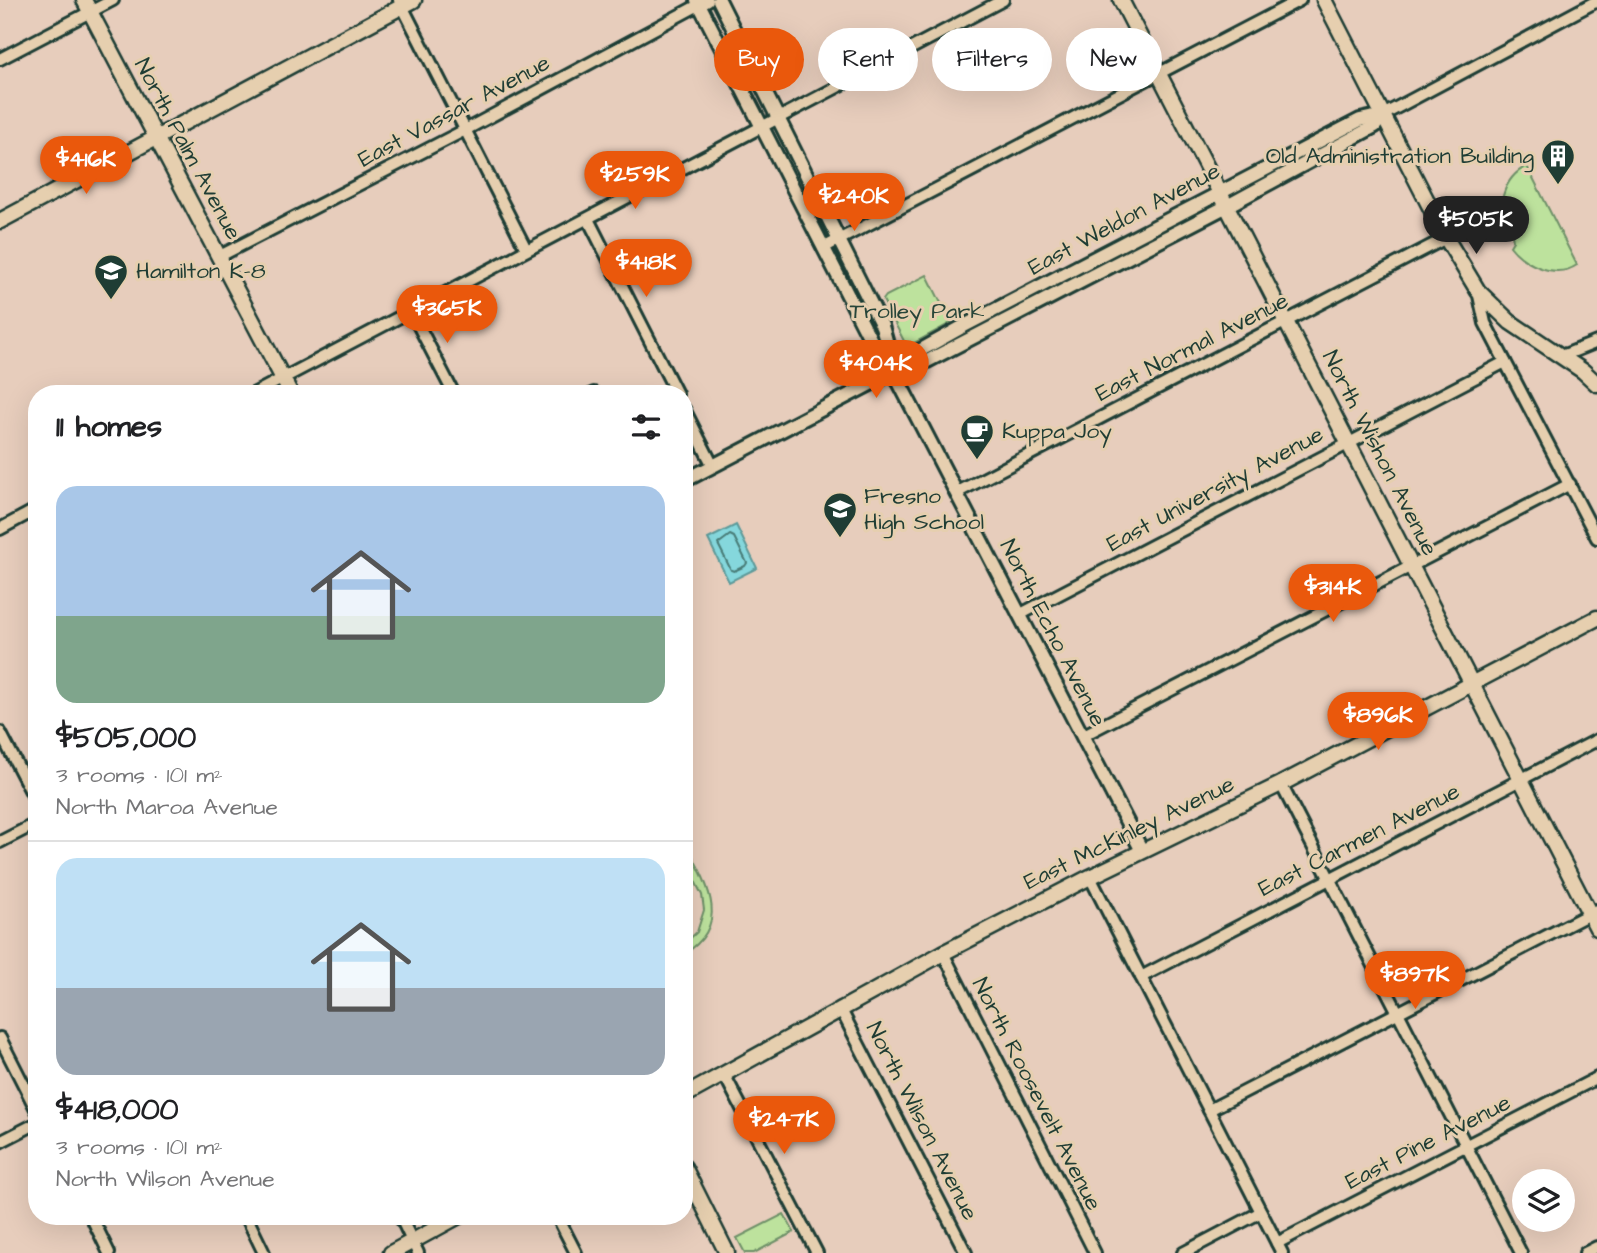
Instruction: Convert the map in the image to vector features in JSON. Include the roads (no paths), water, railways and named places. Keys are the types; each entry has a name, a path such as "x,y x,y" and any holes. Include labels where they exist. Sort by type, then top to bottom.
{"main road":[{"name":"North Wishon Avenue","path":"1121,0 1135,28"},
{"path":"1324,0 1446,238 1478,291 1510,322 1562,356 1597,384"},
{"path":"0,221 405,2"},
{"name":"North Palm Avenue","path":"87,6 286,385"},
{"name":"North Wishon Avenue","path":"1162,81 1520,780 1593,912 1597,928"},
{"name":"East McKinley Avenue","path":"693,1091 943,953 1281,783 1597,618"},
{"path":"693,1185 727,1253"},
{"path":"391,1253 415,1247 446,1225"}],"street":[{"path":"0,59 87,6 113,0"},
{"path":"719,0 887,339 890,367"},
{"path":"270,385 1003,0"},
{"path":"1162,71 1300,0"},
{"name":"North Echo Avenue","path":"701,1 822,248 880,358 890,367 1142,851"},
{"name":"East Vassar Avenue","path":"218,257 467,129 701,1"},
{"name":"East Weldon Avenue","path":"890,367 908,371 1127,258 1360,120 1382,115 1597,1"},
{"path":"405,2 526,249"},
{"path":"822,248 1124,91"},
{"name":"East Weldon Avenue","path":"693,476 1028,293 1120,245 1223,199"},
{"path":"587,219 672,385"},
{"name":"East Normal Avenue","path":"956,493 1446,238"},
{"path":"1120,245 1127,258"},
{"path":"1478,291 1485,323 1597,538"},
{"path":"1028,293 1034,305"},
{"path":"411,311 449,385"},
{"path":"1562,356 1597,342"},
{"name":"East University Avenue","path":"1019,615 1505,362"},
{"path":"693,427 713,466"},
{"path":"1083,736 1570,484"},
{"path":"0,529 28,514"},
{"path":"0,732 28,786"},
{"name":"East Carmen Avenue","path":"1141,977 1597,740"},
{"path":"1281,783 1521,1253"},
{"path":"0,842 28,828"},
{"path":"1090,877 1280,1248"},
{"path":"1209,1110 1593,912"},
{"name":"North Roosevelt Avenue","path":"943,953 1095,1253"},
{"name":"North Wilson Avenue","path":"840,1008 966,1253"},
{"path":"0,1038 28,1093"},
{"path":"724,1074 817,1253"},
{"name":"East Pine Avenue","path":"1280,1248 1597,1078"},
{"path":"0,1142 28,1128"},
{"path":"1183,1253 1261,1212"},
{"path":"95,1225 109,1253"},
{"path":"250,1225 264,1253"},
{"path":"404,1225 415,1247"},
{"path":"562,1225 576,1253"}],"water":[{"path":"736,525 757,568 729,582 708,539"}],"place":[{"name":"Old Administration Building","path":"1558,186"},
{"name":"Hamilton K-8","path":"111,301"},
{"name":"Kuppa Joy","path":"977,461"},
{"name":"Fresno High School","path":"840,539"}],"park label":[{"name":"Trolley Park","path":"917,311"}]}
